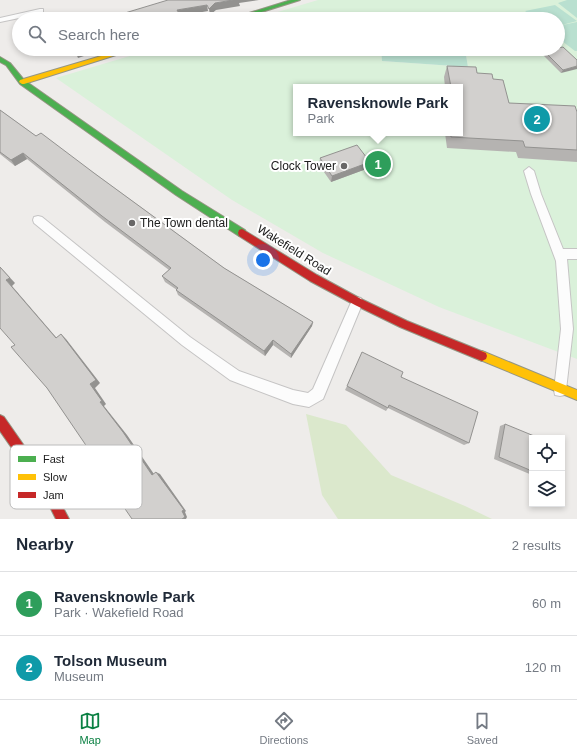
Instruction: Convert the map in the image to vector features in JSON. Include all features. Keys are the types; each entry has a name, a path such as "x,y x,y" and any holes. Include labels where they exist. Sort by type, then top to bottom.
{"main road":[{"path":"257,12 297,0"},
{"path":"22,82 109,56"},
{"name":"Wakefield Road","path":"0,59 8,64 22,82 179,193 306,273 357,302 408,326 560,390 577,395"},
{"name":"Wakefield Road","path":"7,78 22,82"},
{"path":"0,422 16,445"},
{"path":"58,509 63,519"}],"lane":[{"path":"36,12 40,11"},
{"path":"0,20 12,17"},
{"path":"529,171 536,194 562,261 567,329 560,390"},
{"path":"38,220 138,303 186,341 235,376 294,397 309,400 318,394 357,302"},
{"path":"560,254 577,254"}],"green space":[{"path":"318,0 577,0 577,359 439,307 323,253 232,200 56,78 130,56 382,56 382,61 468,67 466,56 565,56 565,12 278,12"},
{"path":"567,0 577,0 577,18 558,3"},
{"path":"555,5 565,12 526,12 525,11"},
{"path":"565,12 577,21 565,24"},
{"path":"577,22 577,51 565,43 565,25"},
{"path":"382,56 466,56 468,67 382,61"},
{"path":"306,414 346,425 391,475 492,519 338,519 322,495"}],"building":[{"path":"168,0 233,0 215,3 209,9 207,5 177,10 178,12 128,12"},
{"path":"565,49 577,60 577,66 563,70 549,56 565,56"},
{"path":"447,66 476,67 477,73 492,74 493,79 503,80 509,103 575,106 577,112 577,150 525,147 523,141 451,137 463,136 463,84 450,84"},
{"path":"0,110 36,136 41,133 224,268 313,322 291,354 273,340 264,351 176,290 178,288 162,276 171,268 102,216 23,153 11,160 0,152"},
{"name":"Clock Tower","path":"357,145 370,162 332,176 320,158"},
{"path":"0,267 10,278 6,280 56,338 61,334 96,380 90,384 102,401 100,402 132,445 86,445 47,388 11,347 15,345 0,328"},
{"path":"362,352 403,372 401,377 478,412 469,443 389,405 388,408 347,386"},
{"path":"505,424 532,435 529,435 529,470 499,457"},
{"path":"142,460 152,475 156,472 184,510 182,511 185,517 182,519 132,519 125,509 142,509"}],"traffic: fast":[{"path":"257,12 297,0"},
{"path":"0,59 8,64 22,82 179,193 242,233"}],"traffic: slow":[{"path":"22,82 109,56"},
{"path":"482,356 577,395"}],"traffic: jam":[{"path":"242,233 314,278 373,310 482,356"},
{"path":"0,421 17,445"},
{"path":"58,509 63,519"}],"place":[{"name":"Tolson Museum","path":"537,119"},
{"name":"Ravensknowle Park","path":"378,164"},
{"name":"Clock Tower","path":"344,166"},
{"name":"The Town dental","path":"132,223"}]}
